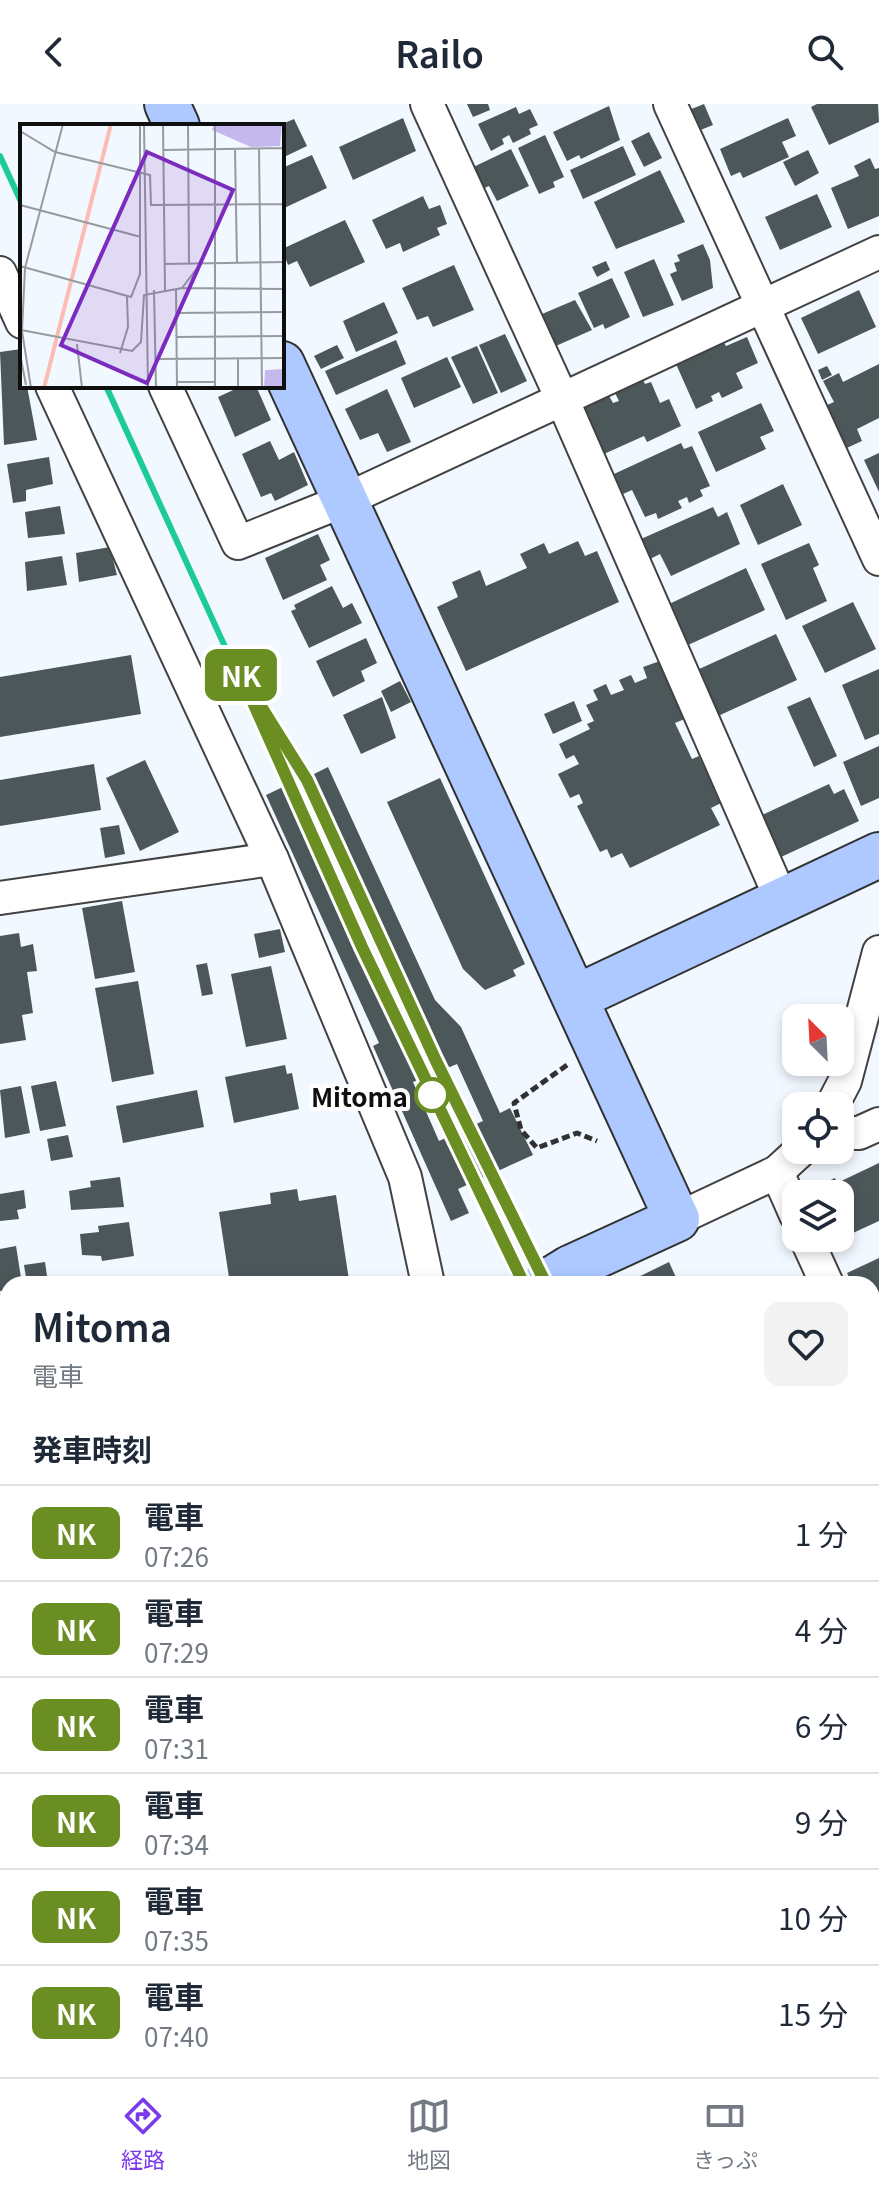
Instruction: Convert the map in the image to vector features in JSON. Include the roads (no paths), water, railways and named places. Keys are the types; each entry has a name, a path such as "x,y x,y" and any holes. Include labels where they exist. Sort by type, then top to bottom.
{"street":[{"path":"167,104 176,124"},
{"path":"427,104 563,401 782,901"},
{"path":"670,104 879,559"},
{"path":"166,388 238,543 343,501 879,252"},
{"path":"0,273 20,320"},
{"path":"0,331 20,326"},
{"path":"284,368 677,1219"},
{"path":"53,388 272,859 405,1177 426,1276"},
{"path":"577,997 879,855"},
{"path":"0,898 272,859"},
{"path":"839,1092 845,1081 879,952"},
{"path":"854,1133 879,1124"},
{"path":"574,1274 677,1219 777,1172 786,1164"},
{"path":"777,1172 782,1183"},
{"path":"812,1252 823,1276"}],"railway":[{"path":"0,156 20,200"},
{"path":"107,388 362,947 520,1276"},
{"path":"273,725 307,780 436,1061 542,1276"}],"train":[{"name":"NK","path":"520,1276 362,947 239,671 307,780 436,1061 542,1276"}],"place":[{"name":"Mitoma","path":"432,1095"}]}
